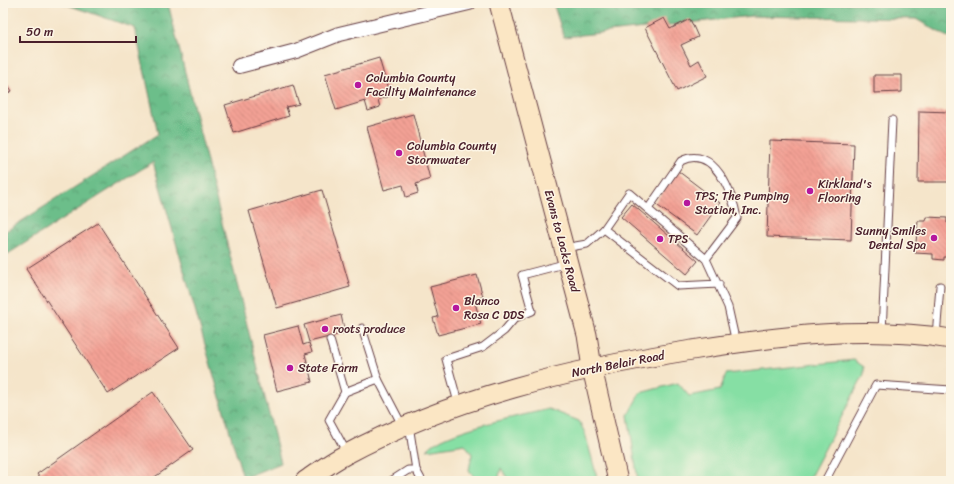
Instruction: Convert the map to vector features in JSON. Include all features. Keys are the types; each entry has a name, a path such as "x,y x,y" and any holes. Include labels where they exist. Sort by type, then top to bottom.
{"street":[{"path":"239,66 296,51 339,34 469,3"},
{"name":"Evans to Locks Road","path":"499,3 587,335 592,368 618,481"},
{"name":"North Belair Road","path":"305,481 347,453 406,426 509,389 592,368 767,338 882,332 914,333 943,338"}],"lane":[{"path":"882,332 892,120"},
{"path":"648,209 681,161 689,157 700,158 710,164 721,176 730,193 737,218 706,259"},
{"path":"459,406 446,359 483,347 504,331 515,318 532,311 522,275 566,256 587,244 604,230 629,194 706,259 719,284 728,307 736,343"},
{"path":"604,230 678,286 719,284"},
{"path":"940,286 943,338"},
{"path":"362,328 378,379 406,426 416,470 422,481"},
{"path":"330,340 345,392"},
{"path":"347,453 329,420 345,392 378,379"},
{"path":"825,481 876,385 951,390"},
{"path":"391,481 408,470 416,470"}],"green space":[{"path":"62,3 168,3 281,463 243,478 153,162 3,257 3,233 158,134 135,28"},
{"path":"553,3 951,3 951,39 916,19 751,16 564,37"},
{"path":"854,360 864,367 864,374 808,481 638,481 628,415 640,393 678,383 689,396 720,390 726,374"},
{"path":"549,409 579,421 585,433 598,481 509,481 501,468 498,481 477,481 469,470 472,454 465,444 427,450 435,443 465,430"}],"building":[{"path":"664,18 670,29 690,19 698,37 681,45 691,65 699,60 707,76 677,91 645,28"},
{"name":"Columbia County Facility Maintenance","path":"379,58 390,96 378,100 380,107 368,111 365,101 336,110 325,74"},
{"path":"874,75 902,75 902,92 874,93"},
{"path":"3,77 12,91 3,96"},
{"path":"293,85 299,104 286,107 289,116 234,133 225,105"},
{"path":"919,111 951,112 951,182 918,182"},
{"name":"Columbia County Stormwater","path":"413,114 430,179 416,184 418,193 406,197 403,185 384,190 367,127"},
{"name":"Kirkland's Flooring","path":"770,141 854,144 851,240 767,237"},
{"name":"TPS; The Pumping Station, Inc.","path":"678,171 720,203 697,235 654,203"},
{"path":"322,190 350,287 277,308 249,211"},
{"name":"TPS","path":"632,204 698,261 687,274 621,217"},
{"name":"Sunny Smiles Dental Spa","path":"927,217 947,218 947,223 951,223 951,257 944,257 944,260 933,259 933,254 915,253 918,221 926,221"},
{"path":"98,223 179,348 108,394 26,269"},
{"name":"Blanco Rosa C DDS","path":"477,275 483,297 474,299 481,324 438,335 433,318 438,317 430,287"},
{"name":"roots produce","path":"341,315 345,333 309,342 304,325"},
{"name":"State Farm","path":"298,326 303,345 309,343 312,352 305,354 312,382 277,391 263,335"},
{"path":"153,392 193,450 149,481 42,481 37,474"}],"place":[{"name":"Columbia County Facility Maintenance","path":"358,85"},
{"name":"Columbia County Stormwater","path":"399,153"},
{"name":"Kirkland's Flooring","path":"810,191"},
{"name":"TPS; The Pumping Station, Inc.","path":"687,203"},
{"name":"Sunny Smiles Dental Spa","path":"934,238"},
{"name":"TPS","path":"660,239"},
{"name":"Blanco Rosa C DDS","path":"456,308"},
{"name":"roots produce","path":"325,329"},
{"name":"State Farm","path":"290,368"}]}
